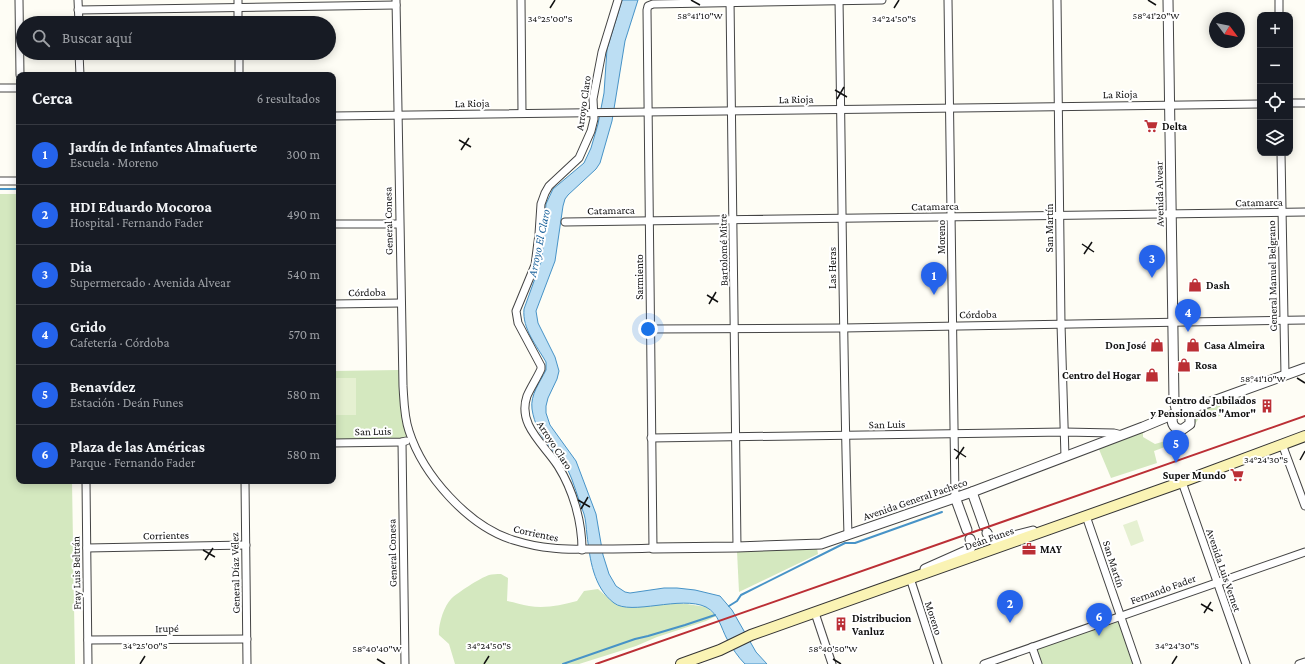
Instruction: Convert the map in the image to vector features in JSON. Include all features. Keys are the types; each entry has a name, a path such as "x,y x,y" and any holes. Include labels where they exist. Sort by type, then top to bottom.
{"main road":[{"name":"Deán Funes","path":"681,664 698,661 751,635 1182,482 1305,436"}],"street":[{"path":"19,0 19,16"},
{"path":"78,0 78,16"},
{"path":"238,0 238,16"},
{"path":"521,0 522,112"},
{"name":"Arroyo Claro","path":"584,549 577,509 564,479 557,464 534,435 527,420 527,398 542,366 518,323 516,312 535,265 541,204 545,193 549,186 579,158 591,131 595,112 593,99 602,52 618,0"},
{"name":"Las Heras","path":"839,0 843,219 843,328 848,535"},
{"path":"730,1 882,0"},
{"name":"Moreno","path":"948,0 955,497"},
{"name":"San Martín","path":"1057,0 1061,324 1065,457"},
{"name":"Avenida Alvear","path":"1168,0 1174,401 1177,412"},
{"path":"1279,0 1279,12"},
{"name":"Sarmiento","path":"653,548 647,10 648,6 655,4 730,1"},
{"name":"Bartolomé Mitre","path":"730,1 738,547"},
{"path":"78,10 238,8 396,3"},
{"name":"General Conesa","path":"396,3 402,386 406,418 412,439"},
{"path":"20,60 20,72"},
{"path":"79,60 80,72"},
{"path":"239,60 239,72"},
{"path":"0,88 16,88"},
{"path":"1293,103 1305,103"},
{"name":"La Rioja","path":"336,116 522,112 732,112 1169,104 1257,104"},
{"name":"General Manuel Belgrano","path":"1281,156 1285,375"},
{"path":"0,181 16,181"},
{"name":"Catamarca","path":"565,222 1305,212"},
{"path":"336,224 399,224"},
{"name":"Córdoba","path":"336,304 401,303"},
{"name":"Córdoba","path":"651,329 843,328 1305,320"},
{"name":"Avenida General Pacheco","path":"653,548 814,546 972,492 1143,427 1177,412 1208,403 1305,368"},
{"name":"Avenida General Pacheco","path":"1190,421 1208,403"},
{"path":"1143,427 1164,426 1183,430 1188,426 1190,421 1189,415 1183,411 1177,412 1172,422 1174,427"},
{"name":"San Luis","path":"651,438 1064,432 1122,435"},
{"name":"Corrientes","path":"412,439 428,469 442,488 465,512 482,525 503,536 514,540 553,548 653,548"},
{"name":"San Luis","path":"336,443 402,442 412,439"},
{"name":"General Conesa","path":"402,442 405,664"},
{"path":"1282,444 1305,506"},
{"name":"Avenida Luis Vernet","path":"1182,482 1246,664"},
{"name":"Fray Luis Beltrán","path":"86,484 88,664"},
{"name":"General Díaz Vélez","path":"245,484 247,664"},
{"path":"972,492 990,539 994,541 1033,531 1037,534"},
{"path":"910,578 915,574 970,549 972,545 969,534 955,497"},
{"name":"San Martín","path":"1086,516 1137,664"},
{"name":"Corrientes","path":"87,548 246,545"},
{"name":"Fernando Fader","path":"984,664 1305,552"},
{"name":"Moreno","path":"910,578 938,664"},
{"path":"815,613 832,664"},
{"name":"Irupé","path":"88,640 247,639"},
{"path":"1032,647 1038,664"},
{"path":"1299,664 1305,662"}],"green space":[{"path":"0,194 16,194 16,484 72,484 75,664 0,664"},
{"path":"399,370 403,418 407,434 405,439 336,440 336,371"},
{"path":"336,378 356,378 356,415 336,415"},
{"path":"1217,405 1220,406 1221,409 1220,416 1216,417 1217,411 1199,418 1192,426 1202,412"},
{"path":"1140,432 1143,433 1143,437 1155,444 1179,437 1181,441 1154,451 1157,463 1111,478 1098,447"},
{"path":"1137,520 1144,541 1131,546 1123,525"},
{"path":"817,548 818,554 739,592 737,551"},
{"path":"501,574 508,578 507,601 526,606 541,607 565,604 577,601 584,591 598,589 615,604 620,606 633,607 671,603 687,604 706,607 716,616 636,646 579,664 455,664 449,644 439,635 441,621 448,602 454,596 475,582 489,575"},
{"path":"1117,621 1120,623 1134,664 1041,664 1037,652 1039,648"}],"water":[{"name":"Arroyo El Claro","path":"622,0 638,0 625,41 612,121 600,163 596,169 565,199 555,261 536,311 538,323 555,357 559,371 548,398 546,413 550,425 576,461 596,514 603,555 609,574 616,586 625,592 630,593 664,588 677,588 695,590 720,596 732,610 756,652 767,664 745,664 731,646 717,617 706,607 696,604 683,603 644,607 622,606 614,603 607,596 597,581 591,563 585,516 574,485 567,468 538,430 533,414 532,399 546,370 546,362 525,323 524,309 542,259 546,204 553,189 584,163 591,148 598,124 604,93 607,49"}],"waterway":[{"path":"0,189 16,189"},
{"path":"729,606 737,601 741,595 845,543 855,543 942,512"},
{"path":"563,664 635,639 715,615"}],"railway":[{"path":"596,664 1305,416"}],"place":[{"name":"Delta","path":"1151,126"},
{"name":"Dia","path":"1152,278"},
{"name":"Dash","path":"1195,285"},
{"name":"Jardín de Infantes Almafuerte","path":"934,295"},
{"name":"Grido","path":"1188,332"},
{"name":"Don José","path":"1157,345"},
{"name":"Casa Almeira","path":"1193,345"},
{"name":"Rosa","path":"1184,365"},
{"name":"Centro del Hogar","path":"1152,375"},
{"name":"Centro de Jubilados y Pensionados \"Amor\"","path":"1267,406"},
{"name":"Benavídez","path":"1176,463"},
{"name":"Super Mundo","path":"1237,475"},
{"name":"MAY","path":"1029,549"},
{"name":"HDI Eduardo Mocoroa","path":"1010,623"},
{"name":"Distribucion Vanluz","path":"841,624"},
{"name":"Plaza de las Américas","path":"1099,636"}]}
